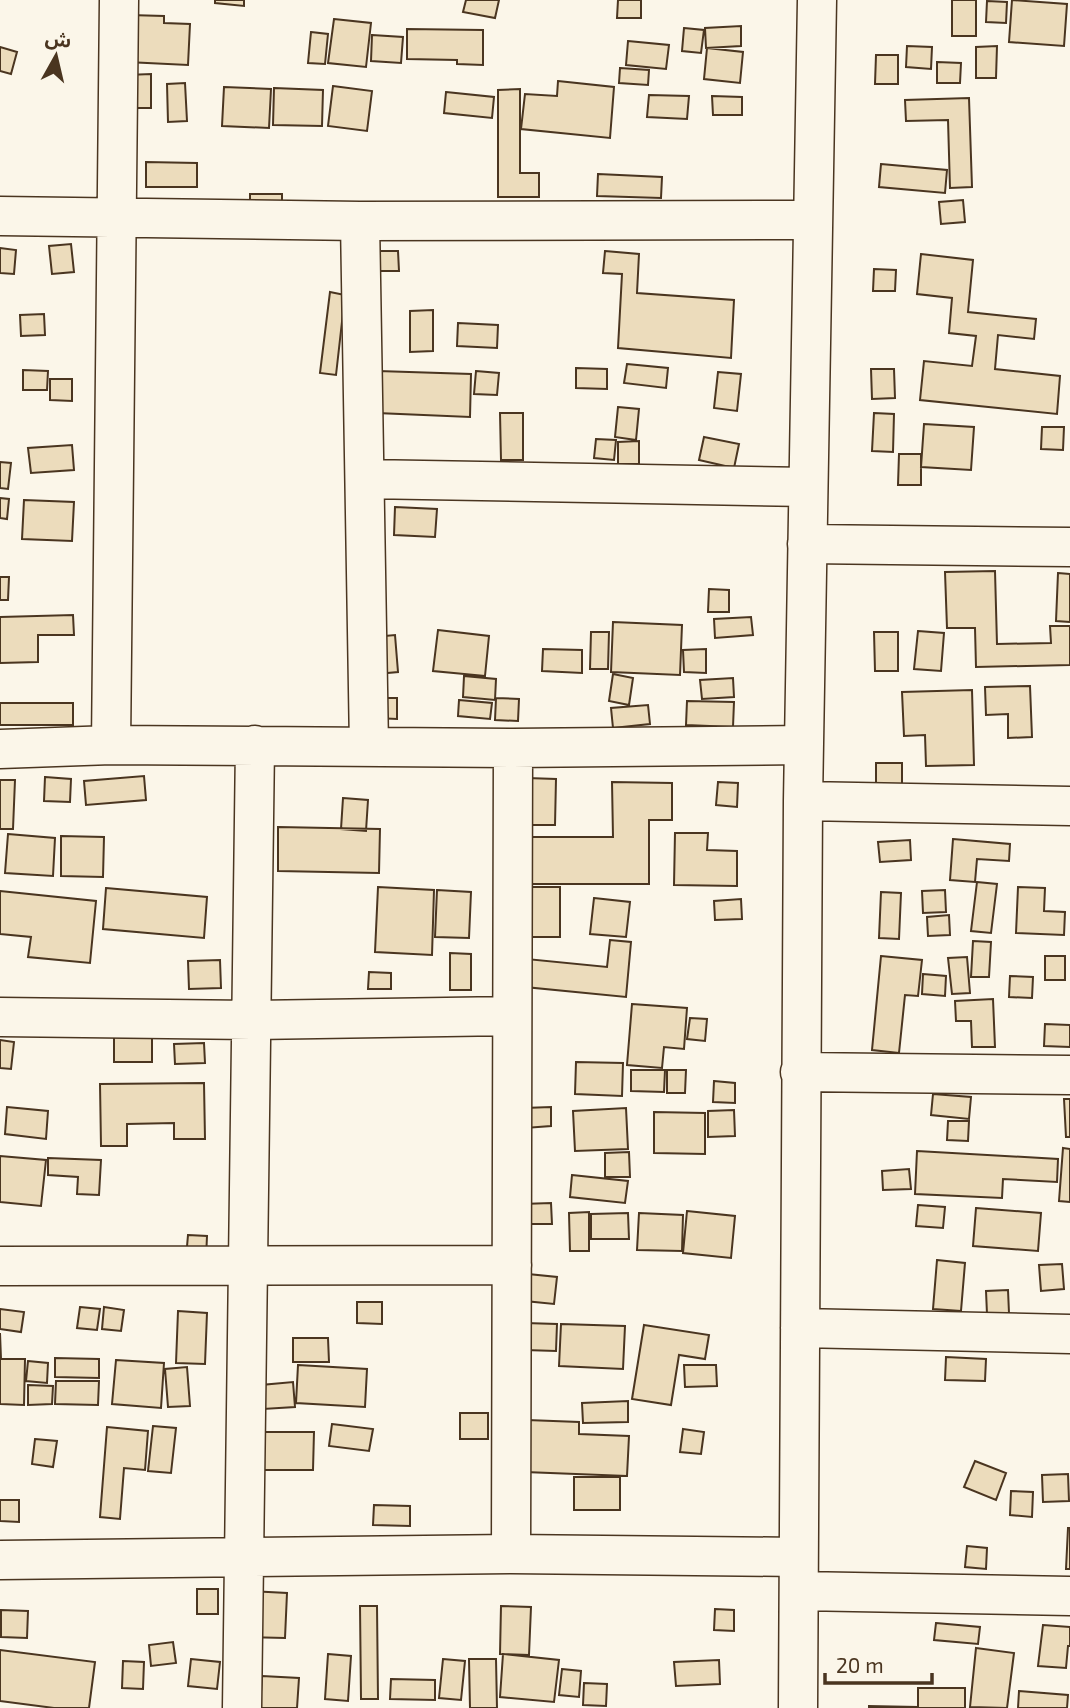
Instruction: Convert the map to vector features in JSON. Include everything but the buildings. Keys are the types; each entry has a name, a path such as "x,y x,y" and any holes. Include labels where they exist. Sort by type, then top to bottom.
{"street":[{"path":"111,745 119,0"},
{"path":"799,1708 800,1072 817,0"},
{"path":"0,216 360,221 812,220"},
{"path":"360,221 369,747"},
{"path":"365,479 808,487"},
{"path":"807,544 1070,547"},
{"path":"0,749 111,745 513,748 804,746"},
{"path":"242,1708 255,745"},
{"path":"511,1554 513,748"},
{"path":"803,801 1070,806"},
{"path":"0,1017 251,1020 512,1016"},
{"path":"800,1072 1070,1075"},
{"path":"0,1266 512,1265"},
{"path":"800,1328 1070,1334"},
{"path":"0,1560 511,1554 1070,1596"}]}
